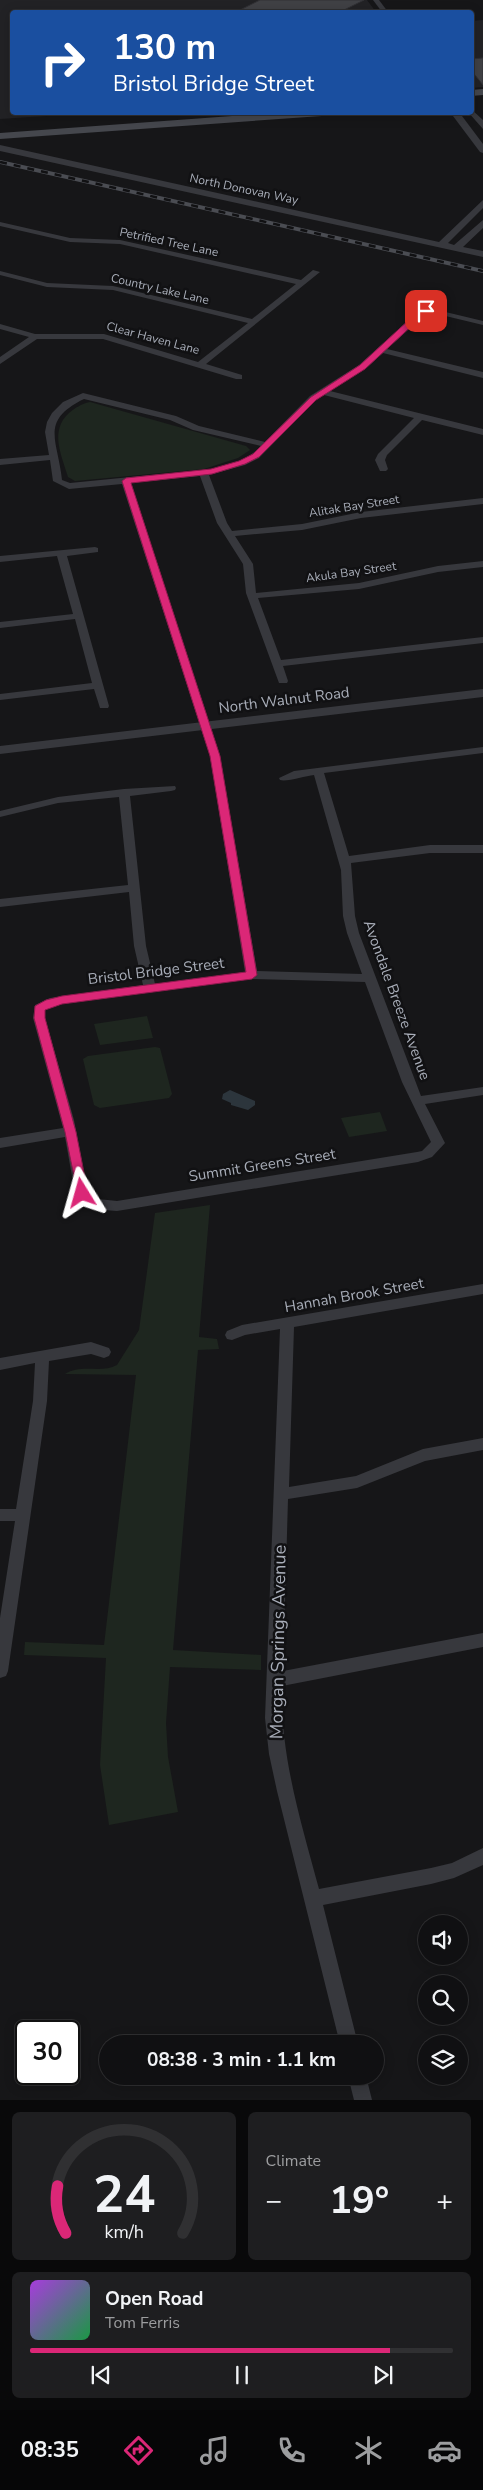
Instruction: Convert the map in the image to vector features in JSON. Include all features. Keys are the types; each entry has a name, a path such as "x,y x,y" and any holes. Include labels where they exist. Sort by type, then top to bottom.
{"main road":[{"path":"0,127 155,115"},
{"path":"0,136 294,115"}],"street":[{"path":"456,115 483,150"},
{"path":"474,115 483,126"},
{"name":"North Donovan Way","path":"0,148 483,254"},
{"path":"441,245 483,203"},
{"path":"456,248 483,223"},
{"name":"Petrified Tree Lane","path":"0,224 70,240 120,242 302,283"},
{"path":"201,364 316,272"},
{"name":"Country Lake Lane","path":"0,273 48,284 113,288 255,322"},
{"path":"267,446 196,428 173,418 83,396 70,401 55,416 49,436 58,481 69,486 204,473 242,463 256,456 267,446 322,392 351,376 415,319 417,314 426,311 439,312 483,323"},
{"name":"Clear Haven Lane","path":"0,326 35,336 104,337 240,376"},
{"path":"0,361 35,336"},
{"path":"381,350 483,375"},
{"path":"322,392 483,432"},
{"path":"383,469 380,460 383,454 421,416"},
{"path":"0,462 53,456"},
{"path":"204,473 228,534 248,564 252,596 283,681"},
{"path":"126,481 206,726 219,777 252,975"},
{"name":"Alitak Bay Street","path":"228,534 302,527 370,514 483,501"},
{"path":"0,558 95,550"},
{"path":"61,552 104,706"},
{"name":"Akula Bay Street","path":"252,596 359,586 438,570 483,564"},
{"path":"0,625 79,616"},
{"path":"276,664 483,640"},
{"path":"0,696 98,685"},
{"name":"North Walnut Road","path":"0,750 483,693"},
{"path":"284,778 294,774 483,750"},
{"name":"Avondale Breeze Avenue","path":"318,771 345,860 351,924 402,1067 417,1101 435,1134 438,1143 434,1148"},
{"path":"0,814 58,800 171,788"},
{"path":"124,792 140,946 150,989"},
{"path":"345,860 430,849 483,849"},
{"path":"0,903 134,888"},
{"name":"Bristol Bridge Street","path":"70,1132 39,1018 39,1008 50,1002 252,975 369,978"},
{"path":"417,1101 483,1091"},
{"path":"0,1143 70,1132"},
{"name":"Summit Greens Street","path":"70,1132 82,1193 93,1204 117,1206 418,1156 427,1154 434,1148"},
{"name":"Hannah Brook Street","path":"232,1335 242,1330 483,1289"},
{"name":"Morgan Springs Avenue","path":"287,1322 273,1718 277,1754 347,2035"},
{"path":"0,1364 91,1348 104,1352"},
{"path":"0,1671 40,1401 42,1357"},
{"path":"281,1494 356,1482 423,1455 483,1444"},
{"path":"0,1515 23,1515"},
{"path":"275,1680 483,1640"},
{"path":"312,1899 431,1876 454,1870 483,1856"},
{"path":"359,2085 363,2100"}],"shaded area":[{"path":"0,0 367,0 374,10 10,10 10,115 62,115 0,119"},
{"path":"483,20 483,87 474,88 474,21"},
{"path":"90,402 246,446 250,450 238,458 204,469 75,481 68,477 58,436 63,420 69,413 78,406"},
{"path":"147,1016 153,1038 100,1045 94,1024"},
{"path":"155,1047 160,1048 172,1094 169,1098 100,1108 94,1105 83,1059 88,1056"},
{"path":"230,1090 255,1101 255,1105 248,1110 231,1105 231,1103 222,1099 223,1094"},
{"path":"380,1112 387,1131 349,1137 341,1118"},
{"path":"210,1205 199,1337 217,1339 219,1349 198,1350 173,1650 261,1655 261,1670 170,1667 166,1723 168,1757 178,1812 109,1825 100,1765 106,1658 24,1655 25,1642 104,1645 136,1375 65,1374 78,1369 104,1369 117,1365 139,1330 155,1213"}],"building":[{"path":"260,0 364,0 344,10 240,10"},
{"path":"483,58 483,85 474,74 474,59"}],"railway":[{"path":"0,162 483,271"}],"route":[{"path":"82,1193 82,1180 39,1018 39,1008 50,1002 62,1000 252,975 240,917 215,756 126,481 212,472 242,463 256,456 314,398 326,389 351,376 415,319 417,314 426,311"}]}
